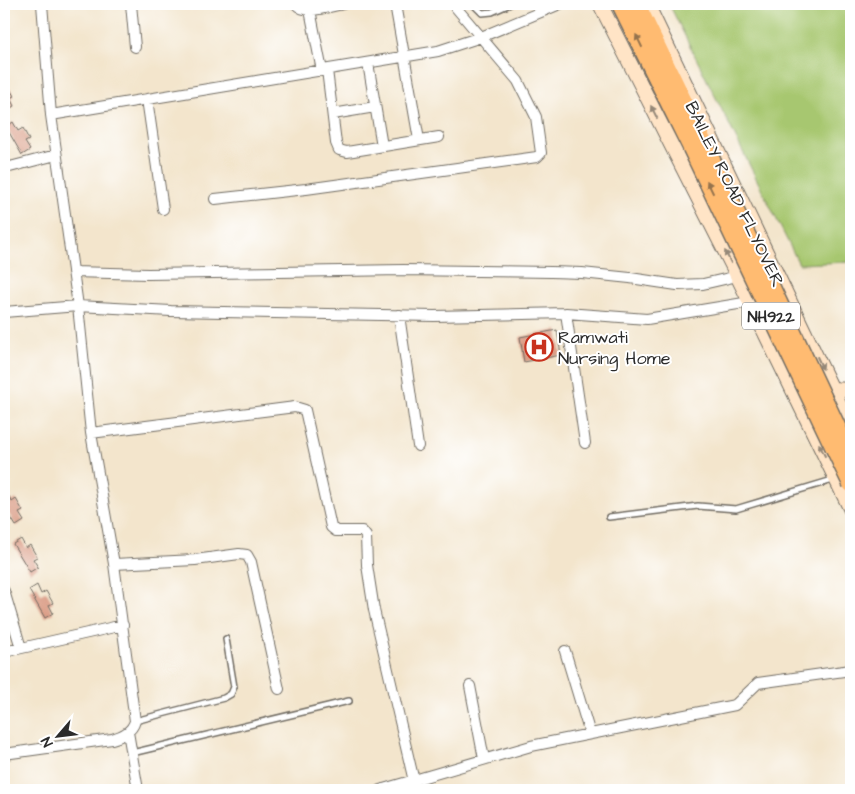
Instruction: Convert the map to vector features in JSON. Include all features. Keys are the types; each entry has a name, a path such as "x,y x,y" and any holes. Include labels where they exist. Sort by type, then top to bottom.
{"highway":[{"name":"BAILEY ROAD FLYOVER","path":"620,4 698,145 851,456"},
{"name":"BAILEY ROAD FLYOVER","path":"637,4 844,481"}],"main road":[{"path":"600,4 805,414 844,481 851,510"},
{"path":"647,4 832,389 845,404 851,430"},
{"path":"772,347 804,330"},
{"path":"798,400 832,389 851,390"},
{"path":"805,414 845,404"},
{"path":"844,481 851,473"}],"street":[{"path":"4,754 112,739 128,732 134,726 135,721 114,564 91,433 78,306 51,115 42,4"},
{"path":"130,4 136,47"},
{"path":"296,4 301,9 310,10 343,4"},
{"path":"395,4 419,140"},
{"path":"215,199 306,189 538,157 541,153 536,117 518,81 454,4"},
{"path":"51,115 438,51 481,37 553,5"},
{"path":"310,10 325,70 336,143 339,150 347,152 439,137"},
{"path":"368,63 382,146"},
{"path":"147,99 163,209"},
{"path":"333,114 375,107"},
{"path":"4,166 56,155"},
{"path":"72,272 148,274 393,270 552,272 630,278 677,286 703,284 737,276 772,263"},
{"path":"4,312 78,306 171,311 434,316 566,313 648,319 750,302"},
{"path":"566,313 585,443"},
{"path":"399,315 418,446"},
{"path":"91,433 295,408 305,410 331,526 336,531 362,531 366,536 374,610 415,785"},
{"path":"114,564 195,560 239,554 247,555 251,562 279,690"},
{"path":"4,591 21,648"},
{"path":"4,652 123,625"},
{"path":"565,651 590,734"},
{"path":"380,790 415,785 484,759 531,746 735,705 758,683 851,670"},
{"path":"470,686 484,759"},
{"path":"128,732 138,790"}],"lane":[{"path":"473,4 482,12 492,12 510,4"},
{"path":"610,517 698,506 736,509 844,481"},
{"path":"135,721 224,698 231,694 234,687 226,639"},
{"path":"132,753 349,701"}],"green space":[{"path":"669,4 851,4 851,262 799,264"}],"building":[{"path":"4,79 14,96 10,98 14,106 6,111 4,106"},
{"path":"13,122 18,131 23,128 29,140 25,142 30,150 22,155 6,127"},
{"path":"557,330 561,355 524,362 520,337"},
{"path":"4,488 12,502 16,499 23,511 19,513 24,521 16,526 4,506"},
{"path":"21,539 26,548 30,545 37,557 33,559 38,567 30,572 13,544"},
{"path":"37,585 41,594 46,591 53,603 49,605 53,613 45,618 29,590"}],"place":[{"name":"Ramwati Nursing Home","path":"539,347"}]}
